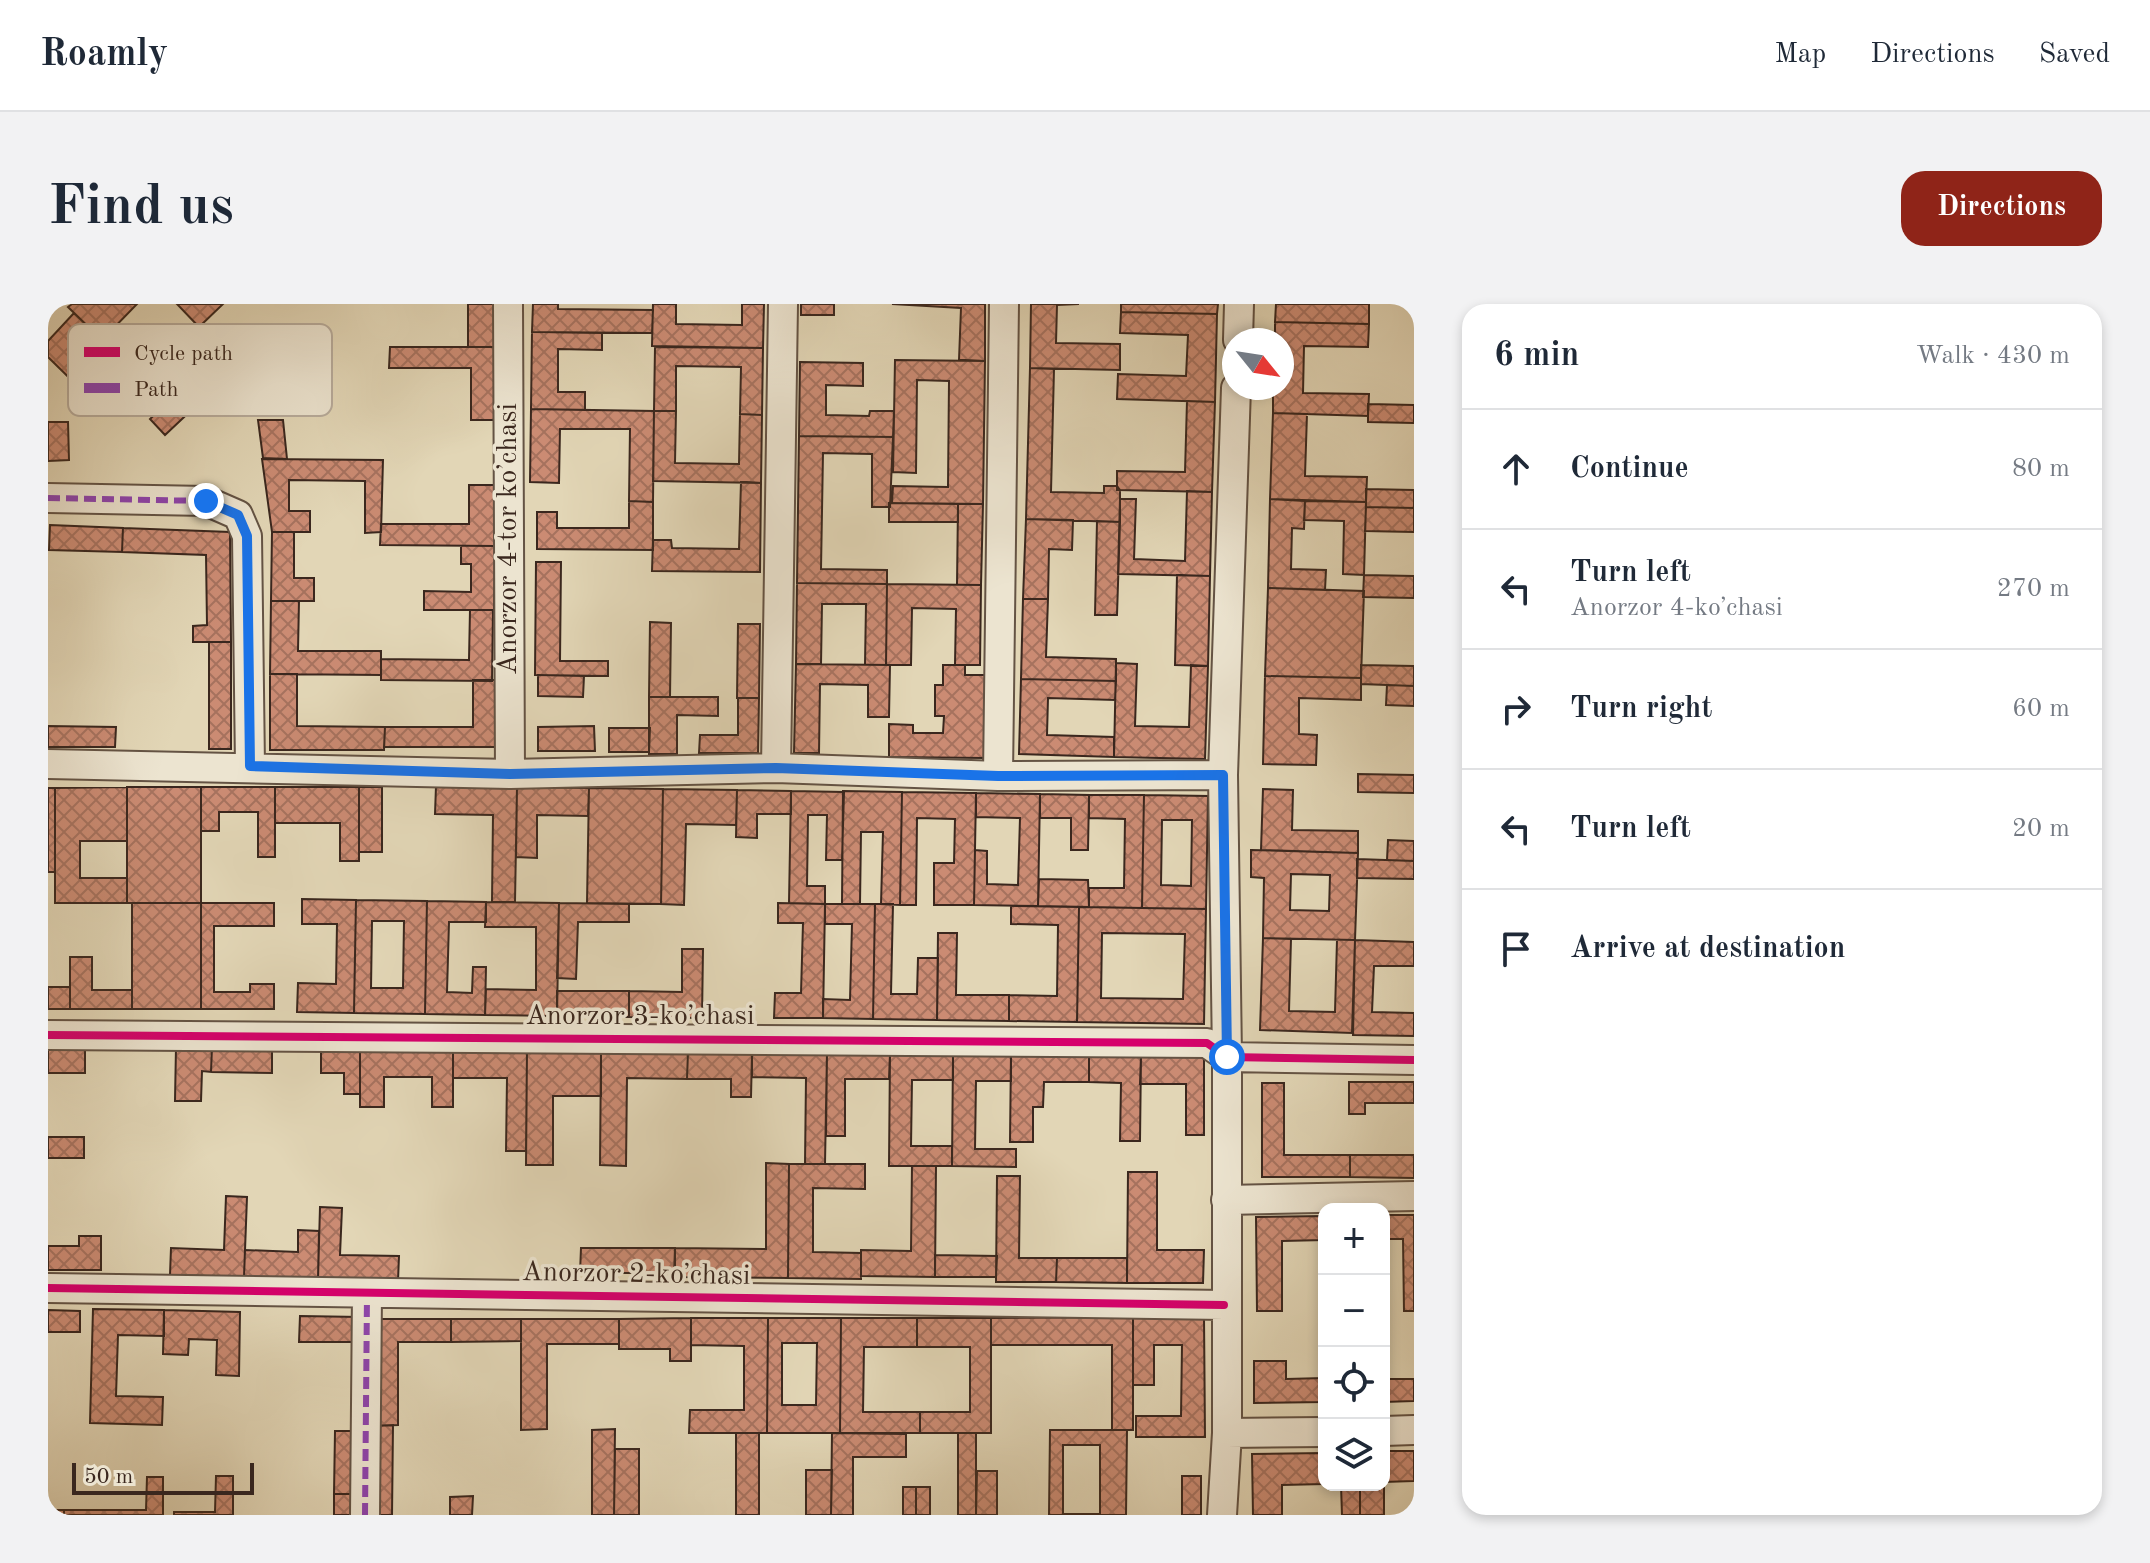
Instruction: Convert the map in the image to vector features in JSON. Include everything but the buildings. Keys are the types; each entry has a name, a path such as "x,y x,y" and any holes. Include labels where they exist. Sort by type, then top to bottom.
{"street":[{"name":"Anorzor 4-tor koʼchasi","path":"508,304 510,774"},
{"path":"776,768 783,304"},
{"path":"998,776 1004,304"},
{"path":"1238,328 1239,304"},
{"path":"1222,1515 1227,1433 1223,775 1236,400"},
{"path":"48,498 206,501 238,515 247,536 250,766"},
{"path":"48,764 510,774 776,768 998,776 1223,775"},
{"name":"Аnorzor 3-koʼchasi","path":"48,1035 1207,1043 1227,1057"},
{"path":"1227,1057 1414,1060"},
{"path":"1226,1200 1414,1196"},
{"name":"Аnorzor 2-koʼchasi","path":"48,1288 1224,1305"},
{"path":"365,1515 367,1294"},
{"path":"1390,1431 1414,1430"},
{"path":"1227,1433 1318,1432"}],"marked path":[{"path":"48,498 206,501 238,515 247,536 250,766"},
{"path":"365,1515 367,1294"}],"cycle path":[{"path":"48,1035 1207,1043 1227,1057 1414,1060"},
{"path":"48,1288 1224,1305"}],"route":[{"path":"206,501 238,515 247,536 250,766 510,774 776,768 998,776 1223,775 1227,1057"}]}
